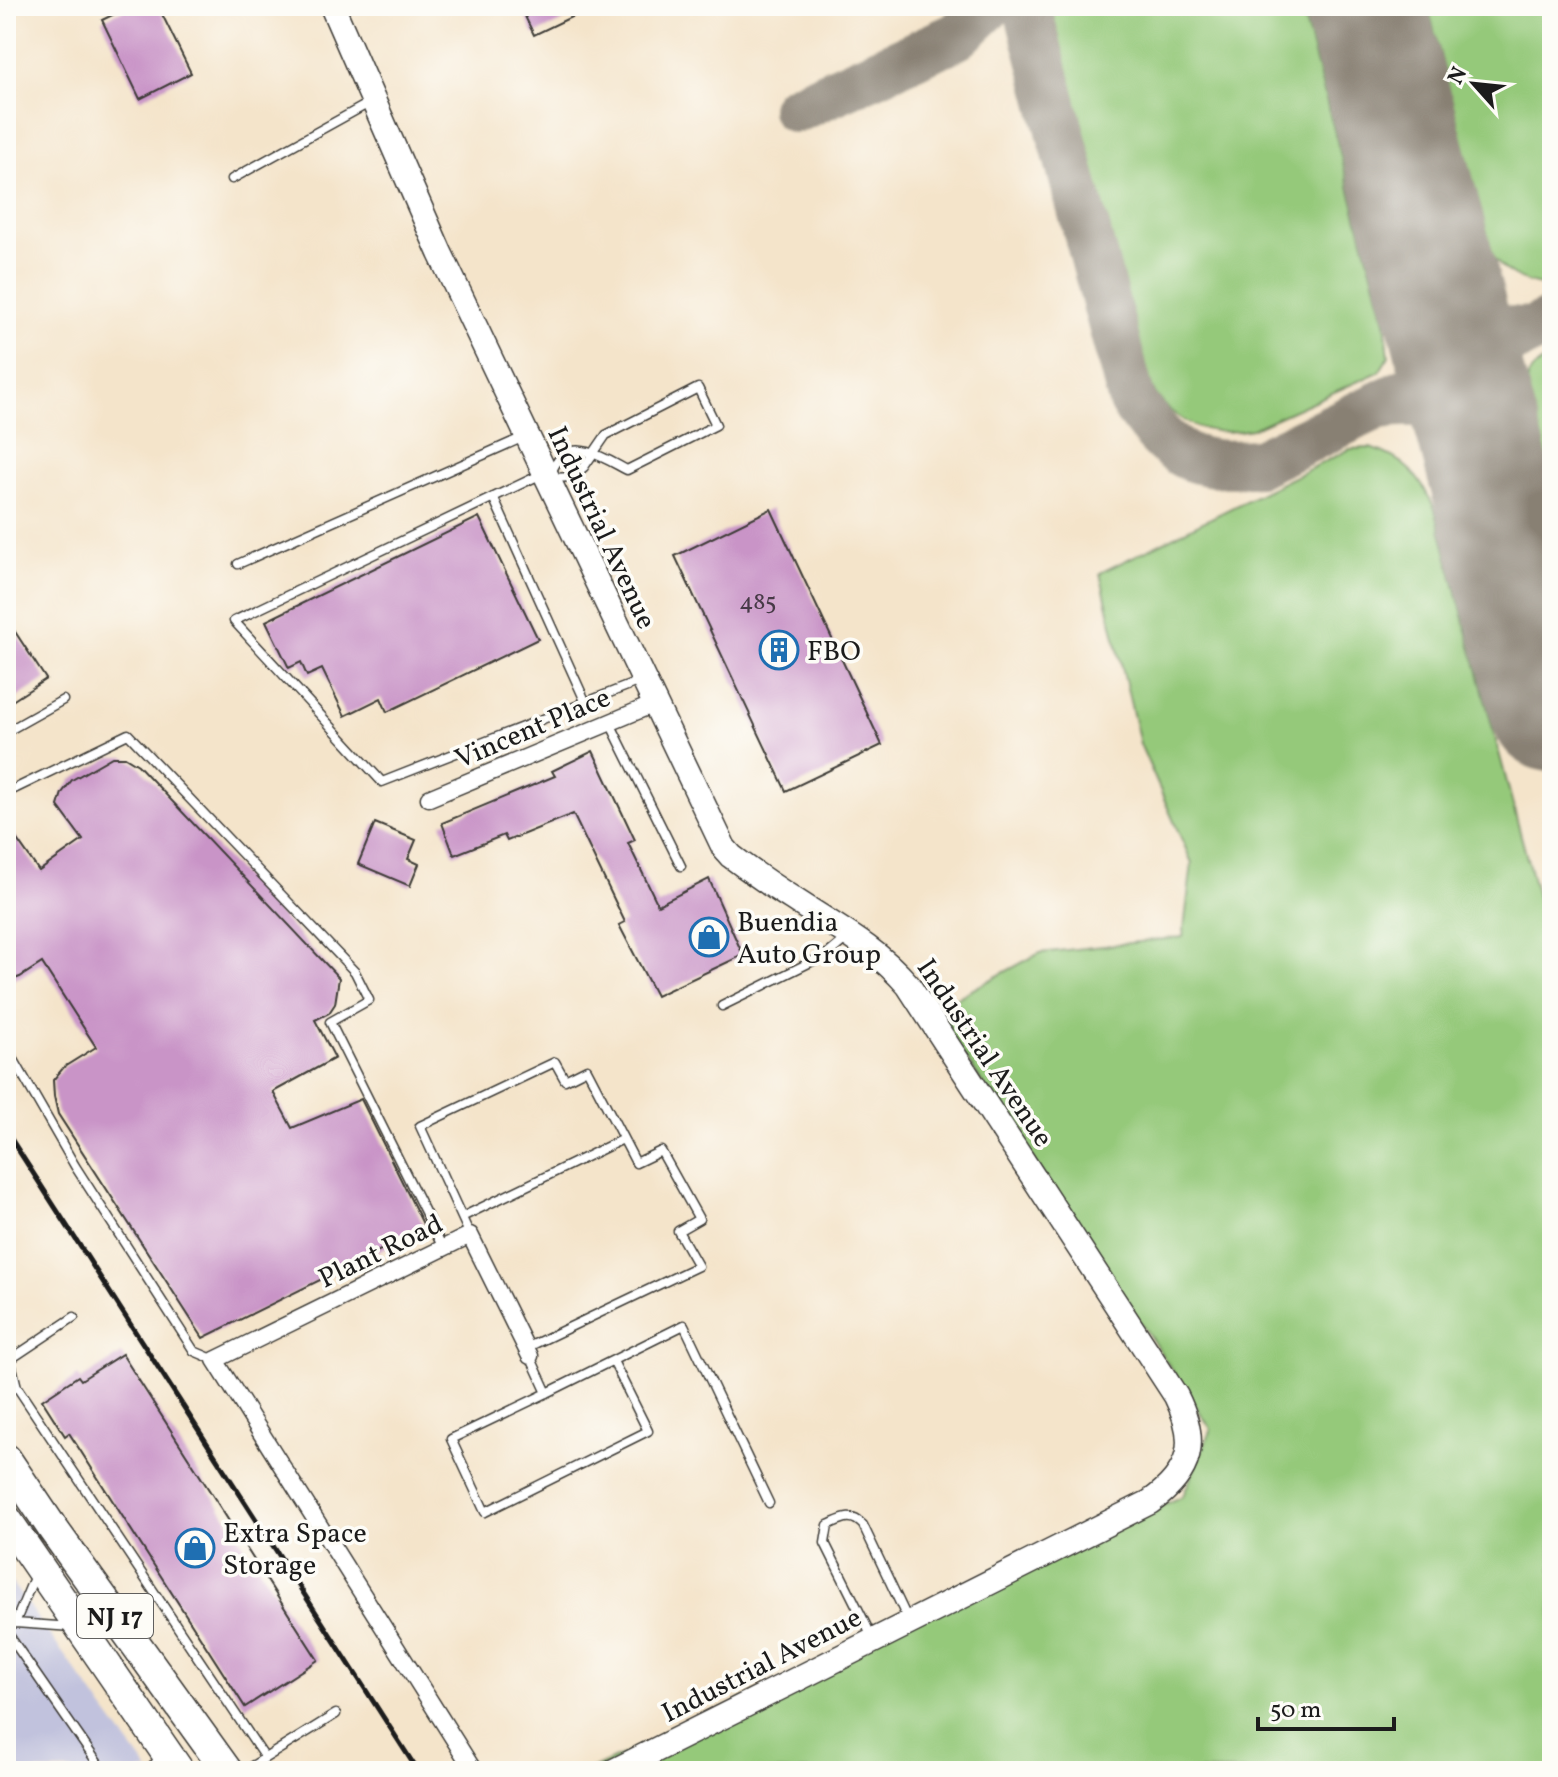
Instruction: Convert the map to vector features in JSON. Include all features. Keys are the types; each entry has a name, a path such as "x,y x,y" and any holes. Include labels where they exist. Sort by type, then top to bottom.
{"highway":[{"name":"NJ 17","path":"6,1459 227,1771"},
{"name":"NJ 17","path":"6,1519 80,1628 164,1764"}],"street":[{"name":"Industrial Avenue","path":"332,6 440,253 724,848 793,900 851,935 891,966 923,1006 1176,1396 1191,1440 1189,1457 1169,1488 1150,1502 614,1771"},
{"name":"Vincent Place","path":"429,798 654,704"},
{"name":"Plant Road","path":"215,1360 470,1235 528,1352"},
{"path":"215,1360 474,1771"}],"lane":[{"path":"232,179 373,101"},
{"path":"546,476 561,456 573,451 592,453 627,470 716,425 698,388 606,435 592,453 584,467 572,477 546,476 493,497 234,621 382,782 643,680"},
{"path":"238,564 527,435"},
{"path":"493,497 586,703"},
{"path":"6,732 63,700"},
{"path":"610,723 681,866"},
{"path":"6,793 128,734 355,972 369,1000 330,1022 443,1248"},
{"path":"722,1006 829,953 851,935"},
{"path":"6,1046 75,1166 194,1351 215,1360"},
{"path":"470,1235 420,1126 555,1062 565,1080 587,1069 636,1163 661,1151 699,1219 678,1231 698,1266 528,1352 547,1393"},
{"path":"462,1217 623,1139"},
{"path":"74,1317 7,1360 17,1387 265,1758"},
{"path":"613,1361 648,1431 485,1512 451,1439 684,1325 769,1503"},
{"path":"874,1641 825,1543 828,1525 849,1516 857,1518 863,1525 910,1622"},
{"path":"9,1627 38,1566"},
{"path":"9,1627 80,1628"},
{"path":"9,1627 103,1771"},
{"path":"244,1771 336,1714"}],"shaded area":[{"path":"6,1575 149,1771 6,1771"}],"green space":[{"path":"1049,6 1301,6 1385,322 1389,356 1379,372 1252,429 1221,432 1194,426 1160,400 1151,387"},
{"path":"1428,6 1552,6 1552,283 1544,286 1520,279 1501,266 1490,253"},
{"path":"1552,357 1552,491 1531,415 1527,386 1532,370"},
{"path":"1370,448 1393,457 1410,470 1435,510 1552,953 1552,1771 588,1771 1183,1496 1211,1429 934,1010 1040,953 1183,937 1192,863 1140,744 1100,573 1350,449"}],"building":[{"path":"131,6 158,6 191,73 140,99 102,20"},
{"path":"520,6 594,6 534,35"},
{"name":"FBO","path":"771,509 882,745 786,791 675,556"},
{"path":"479,517 538,639 387,712 381,698 345,716 322,669 307,676 301,662 289,668 266,621"},
{"path":"6,618 46,679 6,705"},
{"path":"593,751 635,840 628,843 658,905 709,879 743,955 656,996 619,925 625,922 573,814 507,841 504,835 454,855 442,823 555,776 552,771"},
{"path":"112,757 125,757 138,765 339,978 335,1004 329,1013 315,1020 335,1058 273,1092 292,1128 361,1099 425,1228 203,1338 58,1114 53,1080 64,1067 96,1047 42,963 6,982 6,824 39,871 83,840 58,806 62,793 72,780"},
{"path":"375,823 416,840 408,859 419,864 410,886 358,864"},
{"name":"Extra Space Storage","path":"122,1354 318,1660 245,1707 69,1433 65,1436 42,1400 78,1376 81,1380"}],"taxiway":[{"path":"795,109 957,36 989,6"},
{"path":"1027,6 1132,401 1160,435 1185,455 1215,463 1259,463 1552,321"},
{"path":"1437,276 1457,302 1477,320 1501,329 1534,330"},
{"path":"1380,405 1413,403 1438,408 1461,421 1482,446"}],"runway":[{"path":"1365,6 1552,711"}],"railway":[{"path":"6,1131 418,1771"}],"place":[{"name":"FBO","path":"779,650"},
{"name":"Buendia Auto Group","path":"709,937"},
{"name":"Extra Space Storage","path":"195,1548"}]}
